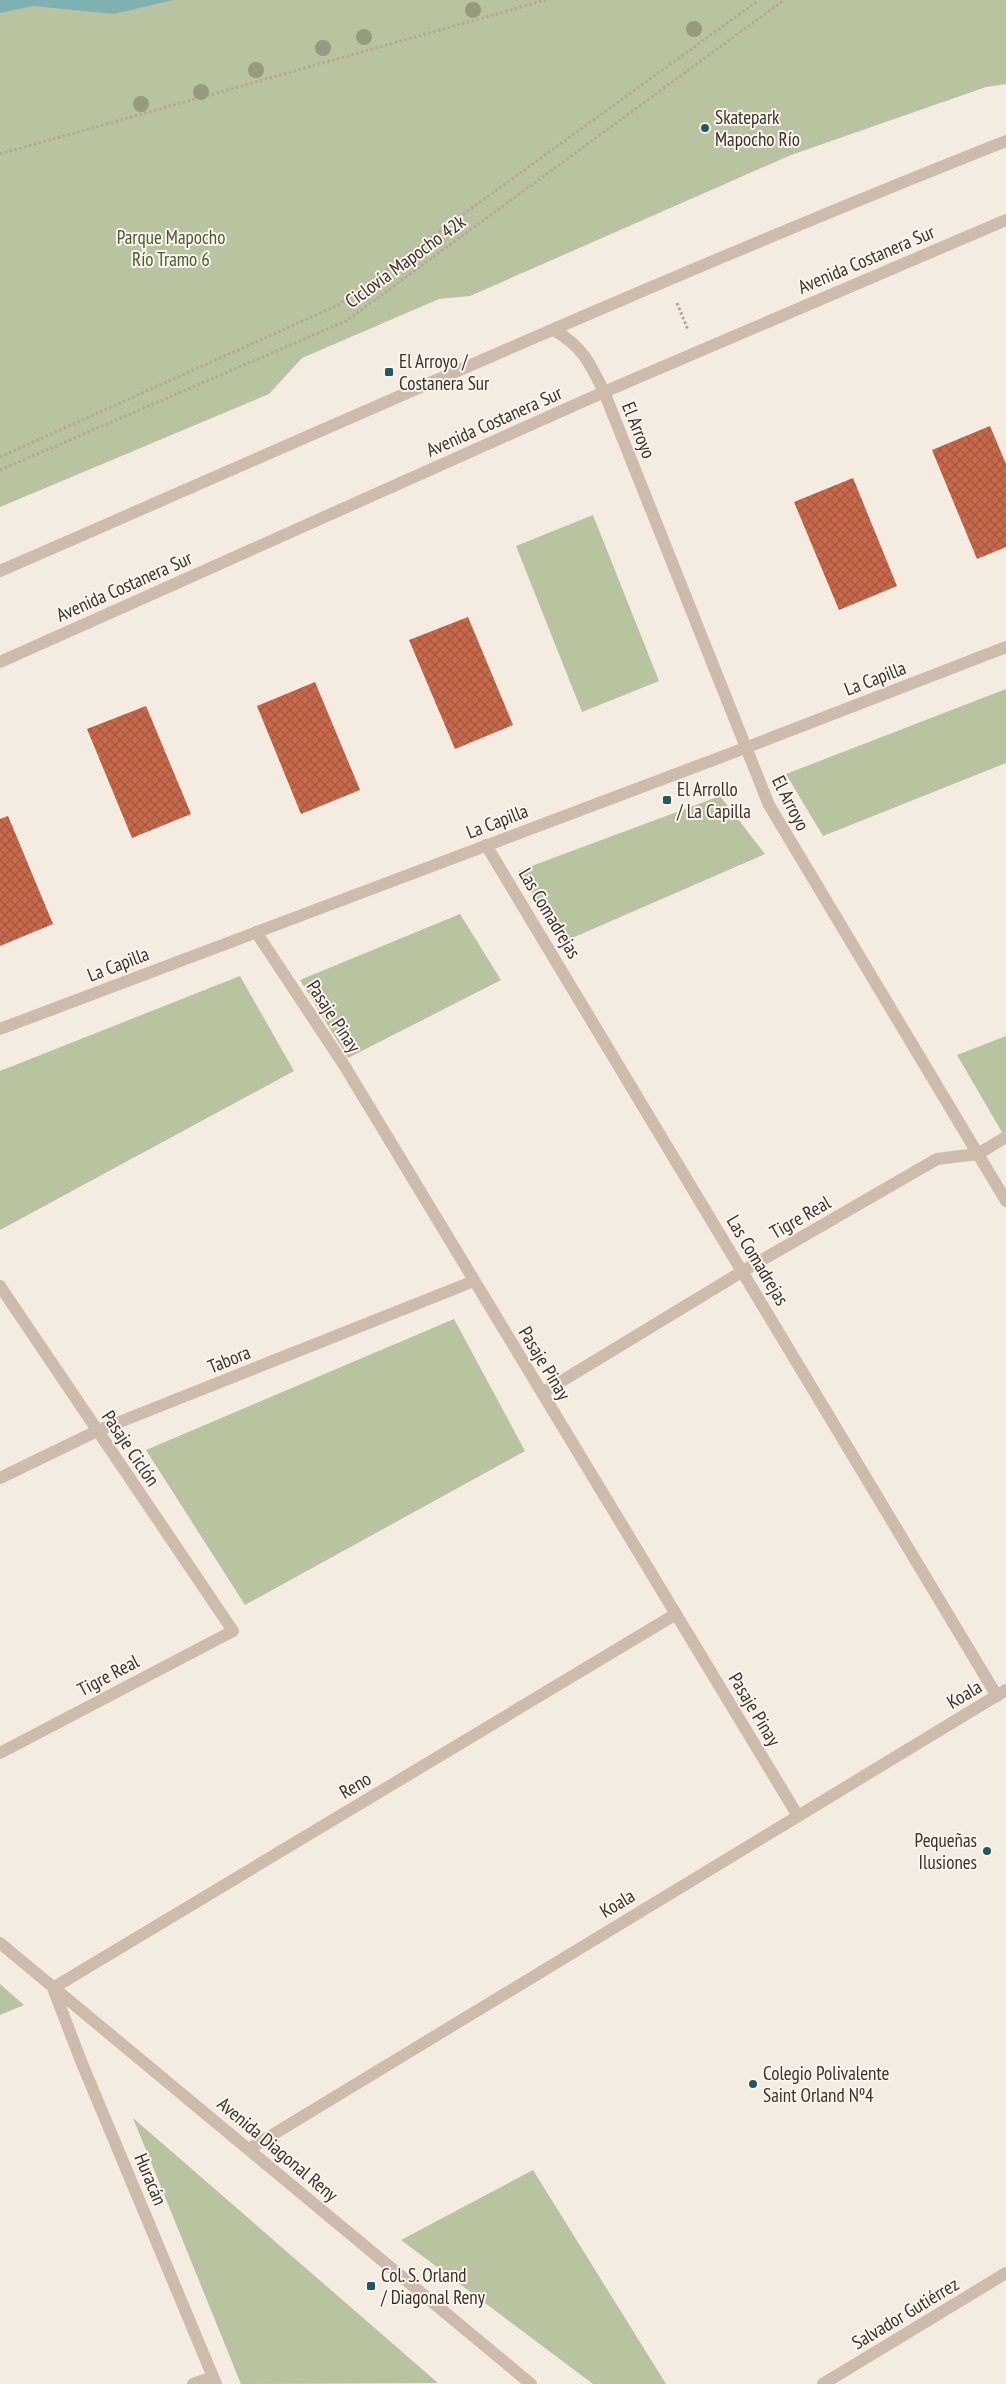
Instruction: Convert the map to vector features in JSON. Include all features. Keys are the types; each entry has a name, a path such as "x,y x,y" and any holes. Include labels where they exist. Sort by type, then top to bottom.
{"street":[{"path":"0,571 554,330 902,182 1006,141"},
{"name":"Avenida Costanera Sur","path":"0,662 697,351 1006,220"},
{"name":"El Arroyo","path":"554,330 573,343 588,359 604,392 744,748 769,805 1006,1201"},
{"name":"La Capilla","path":"0,1029 1006,647"},
{"name":"Las Comadrejas","path":"486,845 1001,1693"},
{"name":"Pasaje Pinay","path":"256,932 344,1066 798,1816"},
{"name":"Tigre Real","path":"542,1393 743,1271 937,1158 978,1154 1006,1137"},
{"name":"Tabora","path":"0,1478 98,1432 474,1281"},
{"name":"Pasaje Ciclón","path":"0,1286 233,1631"},
{"name":"Reno","path":"53,1988 676,1614"},
{"name":"Tigre Real","path":"0,1753 233,1631"},
{"name":"Koala","path":"248,2149 1001,1693"},
{"name":"Avenida Diagonal Reny","path":"0,1943 531,2384"},
{"name":"Huracán","path":"53,1988 81,2061 214,2380"},
{"name":"Salvador Gutiérrez","path":"823,2384 1006,2273"},
{"path":"193,2384 214,2380"}],"path":[{"path":"0,154 546,0"},
{"path":"0,458 338,305 759,0"},
{"name":"Ciclovía Mapocho 42k","path":"0,470 346,320 784,0"},
{"path":"668,282 697,351"}],"green space":[{"name":"Parque Mapocho Río Tramo 6","path":"0,0 1006,0 1006,84 986,87 791,155 470,296 439,299 302,358 269,394 0,507"},
{"path":"593,515 659,681 582,712 516,546"},
{"path":"1006,689 1006,763 823,836 786,774"},
{"path":"720,796 765,854 563,942 518,871"},
{"path":"460,914 501,980 348,1058 300,980"},
{"path":"240,976 294,1071 0,1230 0,1071"},
{"path":"1006,1036 1006,1139 957,1055"},
{"path":"454,1319 525,1451 245,1605 146,1450"},
{"path":"0,1984 24,2005 0,2015"},
{"path":"133,2118 438,2383 241,2384"},
{"path":"533,2170 666,2384 593,2384 401,2240"}],"water":[{"path":"0,0 173,0 114,14 33,6 0,13"}],"building":[{"path":"990,426 1006,464 1006,547 977,559 932,450"},
{"path":"853,478 897,586 839,610 794,502"},
{"path":"468,617 513,725 455,749 409,640"},
{"path":"315,682 360,790 301,814 257,706"},
{"path":"146,706 191,814 132,838 87,729"},
{"path":"8,816 53,924 0,946 0,819"}],"place":[{"name":"Skatepark Mapocho Río","path":"705,128"},
{"name":"El Arroyo / Costanera Sur","path":"389,372"},
{"name":"El Arrollo / La Capilla","path":"667,800"},
{"name":"Pequeñas Ilusiones","path":"987,1851"},
{"name":"Colegio Polivalente Saint Orland Nº4","path":"753,2084"},
{"name":"Col. S. Orland / Diagonal Reny","path":"371,2286"}]}
